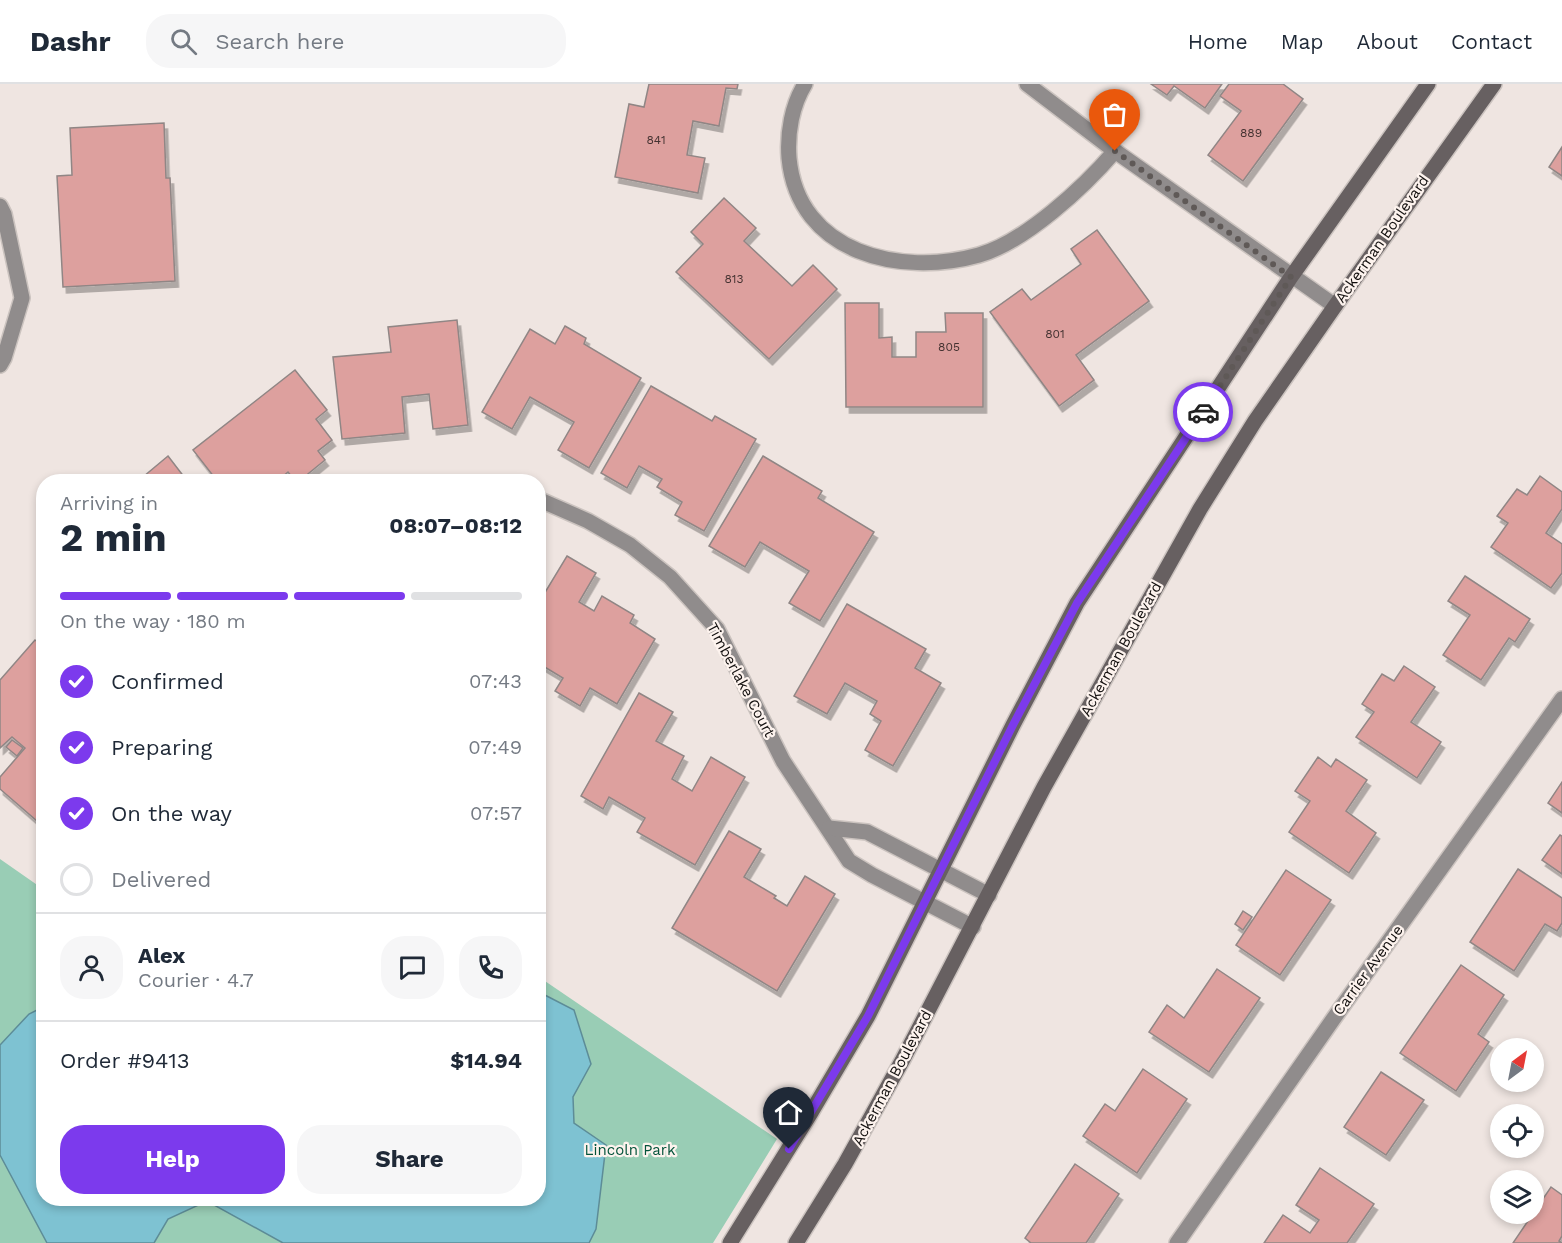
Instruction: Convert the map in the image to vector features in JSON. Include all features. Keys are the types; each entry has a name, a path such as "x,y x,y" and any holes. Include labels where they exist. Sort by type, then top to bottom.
{"street":[{"path":"805,84 792,117 788,141 790,171 801,201 814,221 845,246 871,257 902,262 949,262 982,254 1006,243 1039,222 1092,178 1115,151"},
{"path":"1027,84 1115,151 1335,306"},
{"path":"730,1243 868,1016 1013,725 1077,603 1291,277 1428,84"},
{"name":"Ackerman Boulevard","path":"796,1243 845,1164 973,927 1050,776 1195,519 1255,421 1494,84"},
{"path":"0,206 4,214 22,298 0,365"},
{"name":"Timberlake Court","path":"546,503 588,521 630,545 670,577 717,629 783,760 849,861 973,927"},
{"name":"Carrier Avenue","path":"1177,1243 1334,1018 1562,699"},
{"path":"829,828 867,832 989,896"}],"green space":[{"name":"Lincoln Park","path":"0,859 36,884 36,1206 546,1206 546,982 777,1139 713,1243 0,1243"}],"water":[{"path":"546,996 574,1010 591,1064 573,1097 574,1123 606,1145 596,1229 589,1243 283,1243 216,1206 546,1206"},
{"path":"36,1010 36,1206 196,1206 168,1219 154,1243 47,1243 0,1155 0,1045 29,1014"}],"building":[{"path":"649,84 738,84 737,89 726,88 719,126 693,121 687,155 705,158 698,193 615,177 629,104 644,107"},
{"path":"1151,84 1222,84 1205,108 1174,86 1167,95"},
{"path":"1229,84 1283,84 1303,99 1243,181 1208,155 1241,111 1220,96"},
{"path":"164,123 166,178 170,178 175,281 63,287 57,176 72,175 70,128"},
{"path":"1562,147 1562,176 1549,167"},
{"path":"724,198 756,228 744,241 792,286 813,265 837,289 769,359 676,272 703,244 691,232"},
{"path":"1097,230 1149,301 1076,355 1094,380 1059,406 990,312 1022,289 1031,300 1081,264 1071,249"},
{"path":"845,303 879,303 879,338 892,337 892,357 916,357 916,332 946,332 945,313 983,313 983,407 846,407"},
{"path":"457,320 468,425 433,429 429,394 402,397 405,433 342,439 333,357 391,352 388,327"},
{"path":"565,326 586,338 584,344 641,378 589,468 558,450 574,422 530,397 512,429 482,412 530,329 555,344"},
{"path":"295,370 327,410 316,419 332,440 318,451 325,460 308,474 290,474 288,472 286,474 212,474 193,450"},
{"path":"651,386 712,421 715,416 756,439 704,531 675,515 682,502 657,487 662,479 639,466 627,488 601,473"},
{"path":"168,456 182,474 147,474"},
{"path":"763,456 822,491 818,498 874,532 820,621 789,603 809,571 760,542 745,567 709,546"},
{"path":"1540,476 1562,492 1562,509 1546,533 1562,544 1562,573 1551,588 1491,547 1508,523 1497,516 1517,489 1527,495"},
{"path":"567,556 596,573 579,602 594,611 602,596 634,615 630,623 655,639 617,704 590,688 580,706 555,691 563,678 546,668 546,591"},
{"path":"1465,576 1530,619 1515,642 1509,638 1481,680 1443,655 1470,615 1448,601"},
{"path":"847,604 926,649 915,668 941,683 893,766 865,750 881,721 870,714 877,701 845,683 827,714 794,696"},
{"path":"36,641 36,820 0,789 0,777 25,748 12,737 0,748 0,680"},
{"path":"1404,666 1435,687 1411,722 1441,742 1417,778 1356,737 1374,712 1362,704 1382,674 1394,681"},
{"path":"639,693 673,712 656,741 684,756 672,779 692,791 711,757 745,777 695,865 637,832 645,818 609,797 603,809 581,796"},
{"path":"12,740 23,748 17,756 6,747"},
{"path":"1318,757 1331,767 1336,759 1367,780 1346,811 1376,833 1349,873 1289,832 1310,801 1295,791"},
{"path":"1562,782 1562,813 1548,803"},
{"path":"729,831 761,849 744,877 776,896 774,898 787,906 805,876 835,894 777,991 672,928"},
{"path":"1560,835 1562,836 1562,874 1542,860"},
{"path":"1518,869 1562,898 1562,923 1557,931 1545,924 1514,971 1470,942"},
{"path":"1286,870 1331,900 1280,975 1236,945"},
{"path":"1243,911 1252,917 1243,930 1235,924"},
{"path":"1461,965 1504,995 1478,1034 1489,1042 1456,1091 1400,1053"},
{"path":"1217,969 1260,998 1209,1072 1149,1032 1167,1005 1184,1018"},
{"path":"1143,1069 1187,1099 1137,1173 1083,1136 1105,1104 1115,1111"},
{"path":"1381,1072 1424,1100 1386,1155 1344,1127"},
{"path":"1075,1164 1119,1194 1086,1243 1031,1243 1025,1238"},
{"path":"1320,1168 1374,1204 1347,1243 1264,1243 1283,1215 1310,1233 1319,1220 1296,1205"},
{"path":"1551,1187 1562,1195 1562,1236 1559,1241 1562,1243 1513,1243 1526,1224 1544,1224 1544,1197"}],"way so far":[{"path":"1115,151 1291,277 1203,412"}],"route":[{"path":"789,1149 868,1016 1013,725 1077,603 1203,412"}]}
